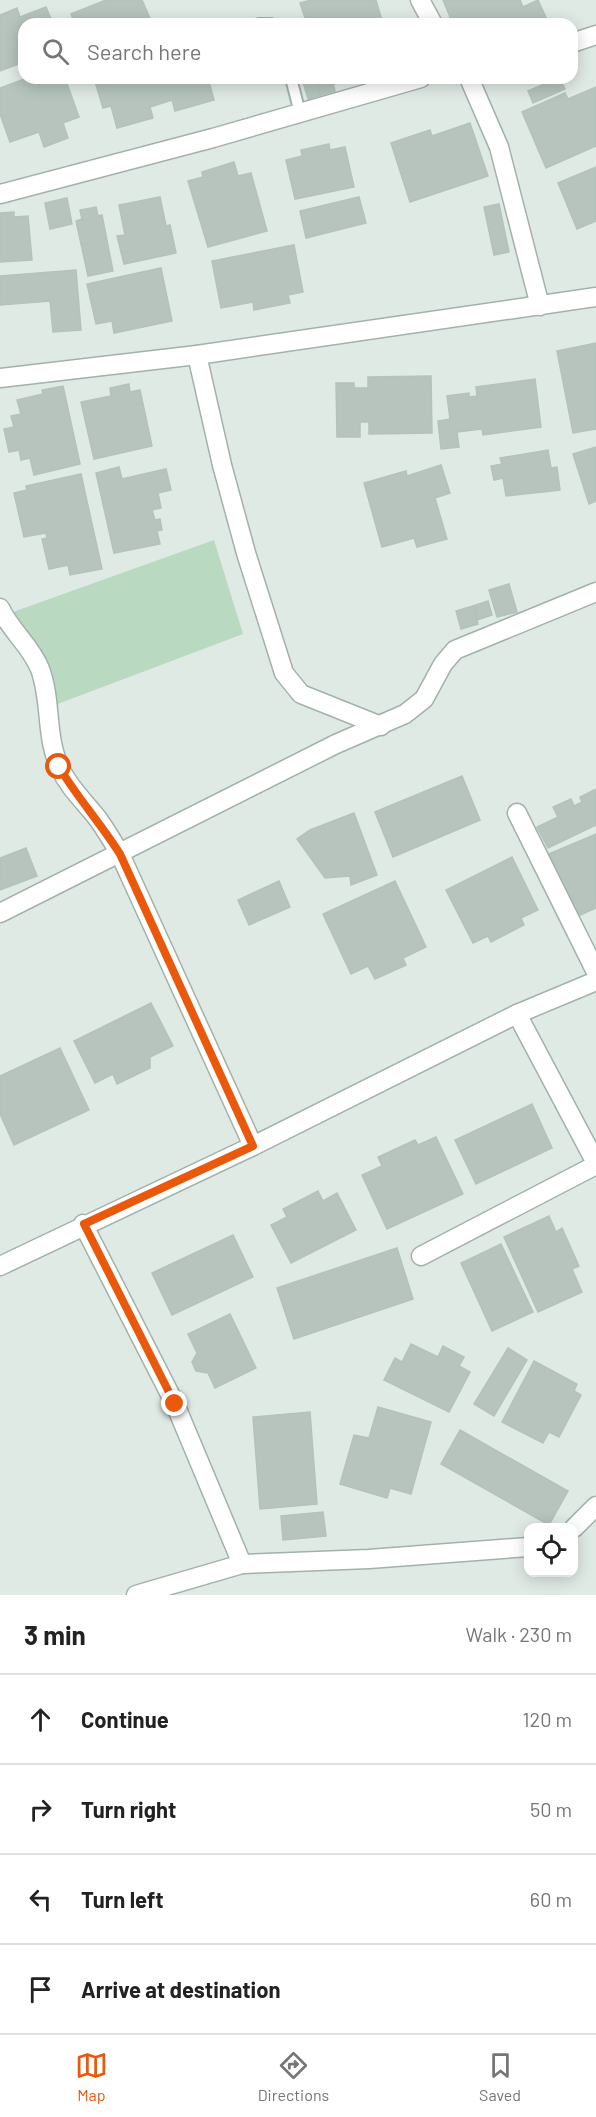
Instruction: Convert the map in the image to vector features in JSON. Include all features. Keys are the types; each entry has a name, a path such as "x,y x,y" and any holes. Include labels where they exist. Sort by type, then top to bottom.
{"street":[{"path":"420,0 430,18"},
{"path":"578,41 596,35"},
{"path":"0,194 400,84"},
{"path":"472,84 499,147 540,306"},
{"path":"0,378 197,355 596,297"},
{"path":"197,355 222,465 246,553 284,673 301,694 381,726"},
{"path":"0,913 336,744 405,714 424,699 443,664 455,650 596,592"},
{"path":"2,617 39,667 46,696 47,718 59,767 75,793 98,819 120,854 253,1146"},
{"path":"518,813 596,972"},
{"path":"0,1266 84,1224 253,1146 517,1014 596,981"},
{"path":"421,1256 596,1164 517,1014"},
{"path":"84,1224 175,1404 242,1564"},
{"path":"578,1523 596,1506"},
{"path":"143,1594 242,1564 369,1559 524,1547"}],"lane":[{"path":"293,84 300,113"}],"green space":[{"path":"214,540 243,634 55,705 45,665 13,612"}],"building":[{"path":"106,0 142,0 150,18 73,18 71,14"},
{"path":"311,0 376,0 381,18 305,18 300,3"},
{"path":"443,0 520,0 523,7 538,0 546,18 450,18"},
{"path":"46,7 51,18 18,18 18,64 0,71 0,15 17,8 20,17"},
{"path":"18,81 18,84 67,84 79,117 63,123 68,138 44,147 39,132 10,142 0,114 0,88"},
{"path":"96,84 210,84 214,100 175,111 172,100 150,107 153,118 117,128 111,106 103,108"},
{"path":"304,84 318,84 321,95 308,99"},
{"path":"318,84 333,84 335,91 321,95"},
{"path":"545,84 562,84 565,89 533,103 528,91"},
{"path":"596,87 596,146 546,168 522,112 565,93 568,99"},
{"path":"470,123 488,176 410,202 391,143 430,130 432,136"},
{"path":"329,144 330,150 345,147 354,187 295,199 286,160 302,156 301,150"},
{"path":"234,162 238,176 251,173 267,231 208,247 188,181 203,177 202,172"},
{"path":"596,167 596,221 577,229 558,183"},
{"path":"160,197 166,226 170,225 176,253 124,264 117,236 125,235 119,205"},
{"path":"359,197 366,223 306,238 300,211"},
{"path":"67,198 72,224 50,229 45,203"},
{"path":"499,204 509,252 494,255 484,207"},
{"path":"96,207 98,216 102,215 113,271 88,276 76,221 82,219 80,210"},
{"path":"14,212 14,217 28,216 32,260 0,262 0,213"},
{"path":"294,245 303,292 288,295 290,303 254,310 253,302 221,308 212,261"},
{"path":"161,268 172,321 114,333 112,321 96,324 87,284"},
{"path":"76,270 81,330 53,332 50,301 0,305 0,276"},
{"path":"596,343 596,429 573,433 557,351"},
{"path":"431,376 432,433 369,434 369,422 360,422 360,437 337,437 336,383 354,383 354,388 368,388 368,377"},
{"path":"535,379 541,427 483,435 482,429 457,432 459,447 441,449 438,421 450,419 447,396 469,393 469,397 477,396 476,387"},
{"path":"129,384 130,392 140,390 152,446 94,459 81,402 111,396 110,388"},
{"path":"63,386 80,464 34,475 30,458 21,460 19,450 9,452 4,429 14,427 11,416 21,414 17,400 43,394 42,390"},
{"path":"596,447 596,501 589,504 573,454"},
{"path":"548,450 551,468 557,467 560,490 506,496 503,478 494,480 491,466 502,464 500,458"},
{"path":"441,465 450,493 435,498 447,539 417,547 414,538 382,547 364,483 406,471 407,476"},
{"path":"119,467 122,479 166,469 171,490 158,493 161,508 152,510 155,520 160,519 162,530 157,531 160,544 114,553 96,473"},
{"path":"81,474 102,569 70,575 68,565 49,569 42,539 47,538 46,533 24,537 14,493 27,490 26,486"},
{"path":"509,584 517,612 497,617 489,590"},
{"path":"488,601 492,615 477,620 473,606"},
{"path":"473,606 478,624 461,629 456,611"},
{"path":"462,776 480,820 393,857 375,812"},
{"path":"596,789 596,825 548,848 537,827 558,817 553,807 571,799 574,806 582,802 580,797"},
{"path":"354,813 377,875 351,885 350,876 325,878 297,839 310,830"},
{"path":"596,834 596,908 576,917 549,854"},
{"path":"26,848 37,876 0,890 0,858"},
{"path":"512,857 538,910 521,918 524,925 491,942 488,936 473,943 446,890"},
{"path":"279,881 290,907 249,925 238,900"},
{"path":"395,881 426,947 403,958 406,965 375,979 368,966 351,974 323,914"},
{"path":"151,1003 173,1046 150,1057 150,1068 117,1084 113,1074 95,1083 74,1041"},
{"path":"60,1048 89,1110 14,1145 0,1114 0,1076"},
{"path":"532,1104 552,1148 476,1184 455,1140"},
{"path":"436,1137 463,1194 387,1229 362,1175 382,1166 378,1157 415,1140 418,1145"},
{"path":"318,1191 323,1201 337,1193 356,1230 291,1263 271,1225 287,1217 283,1209"},
{"path":"549,1216 556,1232 562,1228 579,1266 572,1269 582,1292 538,1312 504,1237"},
{"path":"233,1235 253,1277 172,1315 152,1273"},
{"path":"501,1244 533,1312 492,1331 461,1263"},
{"path":"397,1248 413,1299 294,1339 277,1288"},
{"path":"230,1314 256,1368 215,1388 208,1373 196,1371 192,1362 197,1353 188,1334"},
{"path":"411,1344 438,1357 443,1346 464,1357 459,1366 470,1372 449,1412 384,1380 395,1358 402,1362"},
{"path":"508,1348 527,1360 494,1416 474,1404"},
{"path":"534,1361 577,1384 574,1391 581,1395 559,1437 549,1432 543,1443 502,1422"},
{"path":"378,1407 431,1422 411,1494 390,1488 387,1498 340,1484 354,1435 369,1438"},
{"path":"310,1412 317,1504 260,1509 253,1417"},
{"path":"460,1430 568,1491 550,1523 545,1523 441,1464"},
{"path":"323,1512 326,1536 283,1540 281,1516"}],"route":[{"path":"59,767 75,793 98,819 120,854 253,1146 84,1224 175,1404"}]}
